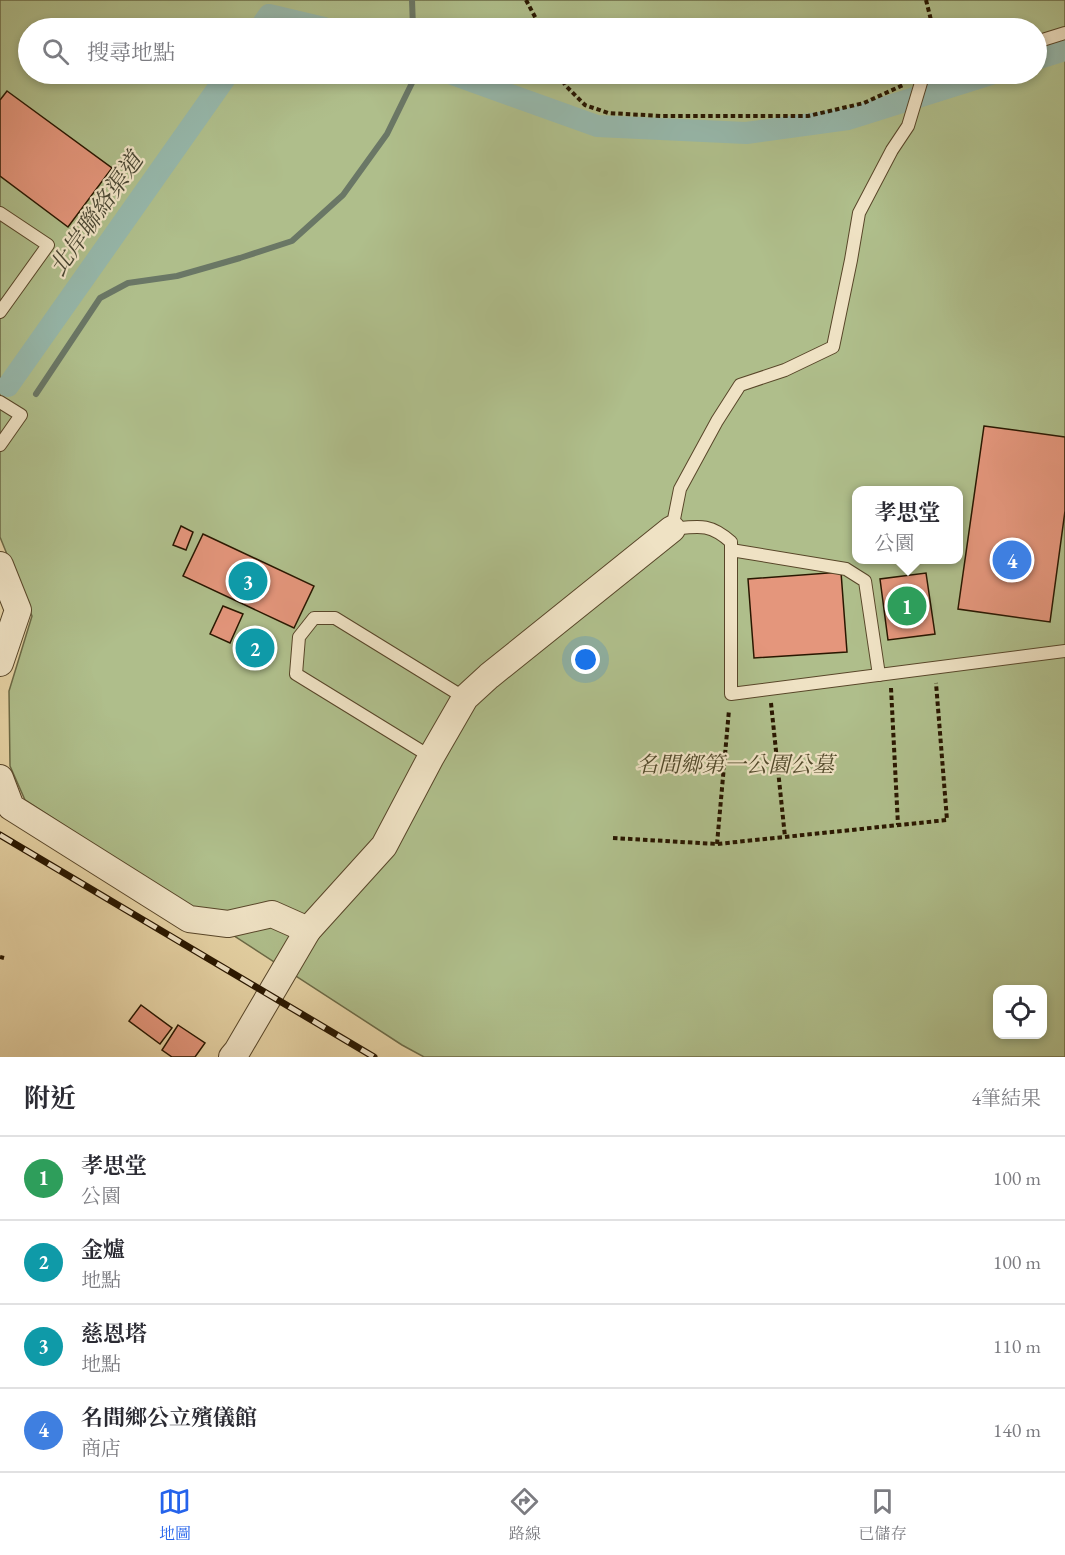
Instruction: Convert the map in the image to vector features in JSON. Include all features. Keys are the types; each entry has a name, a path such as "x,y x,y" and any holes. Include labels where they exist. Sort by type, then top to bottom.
{"street":[{"path":"232,1057 308,930 384,846 465,698 489,676 672,529"},
{"path":"0,565 18,610 0,663"},
{"path":"0,778 11,807 189,918 228,924 272,914 308,930"}],"lane":[{"path":"1047,39 1065,33"},
{"path":"924,84 908,126 892,150 859,213 833,347 785,370 740,385 717,421 680,489 672,529 698,526 718,531 731,542 731,694 1065,651"},
{"path":"0,213 48,245 0,312"},
{"path":"0,402 21,415 0,446"},
{"path":"731,550 846,569 865,581 885,674"},
{"path":"431,757 296,674 299,637 314,618 334,618 465,698"}],"path":[{"path":"526,0 536,18"},
{"path":"926,0 930,18"},
{"path":"565,84 585,105 608,113 661,116 808,116 864,103 907,84"},
{"path":"613,838 717,844 947,820 934,668"},
{"path":"885,674 898,825"},
{"path":"769,689 785,837"},
{"path":"717,844 731,694"}],"green space":[{"name":"名間鄉第一公園公墓","path":"0,0 1065,0 1065,1057 424,1057 402,1045 25,800 10,766 9,691 32,616 0,537"}],"building":[{"path":"7,91 112,168 68,227 0,176 0,100"},
{"path":"984,426 1065,437 1065,511 1050,622 958,609"},
{"path":"181,526 193,532 186,550 173,545"},
{"path":"203,534 314,586 294,628 183,576"},
{"path":"841,572 847,652 754,658 748,579"},
{"path":"926,573 935,634 888,640 880,579"},
{"path":"223,606 243,614 230,643 210,634"},
{"path":"257,642 261,648 257,654 253,654 249,646"},
{"path":"141,1005 172,1028 160,1044 129,1021"},
{"path":"178,1025 205,1043 195,1057 172,1057 162,1050"}],"waterway":[{"path":"412,0 413,18"},
{"name":"北岸聯絡渠道","path":"267,18 269,15 282,18"},
{"name":"北岸聯絡渠道","path":"1047,56 1065,50"},
{"name":"北岸聯絡渠道","path":"8,386 221,84"},
{"path":"36,394 100,298 128,283 177,276 292,241 343,195 387,134 412,84"},
{"name":"北岸聯絡渠道","path":"480,84 597,126 746,133 848,119 959,84"}],"railway":[{"path":"0,835 374,1057"}],"place":[{"name":"名間鄉公立殯儀館","path":"1012,560"},
{"name":"慈恩塔","path":"248,581"},
{"name":"孝思堂","path":"907,606"},
{"name":"金爐","path":"255,648"}]}
